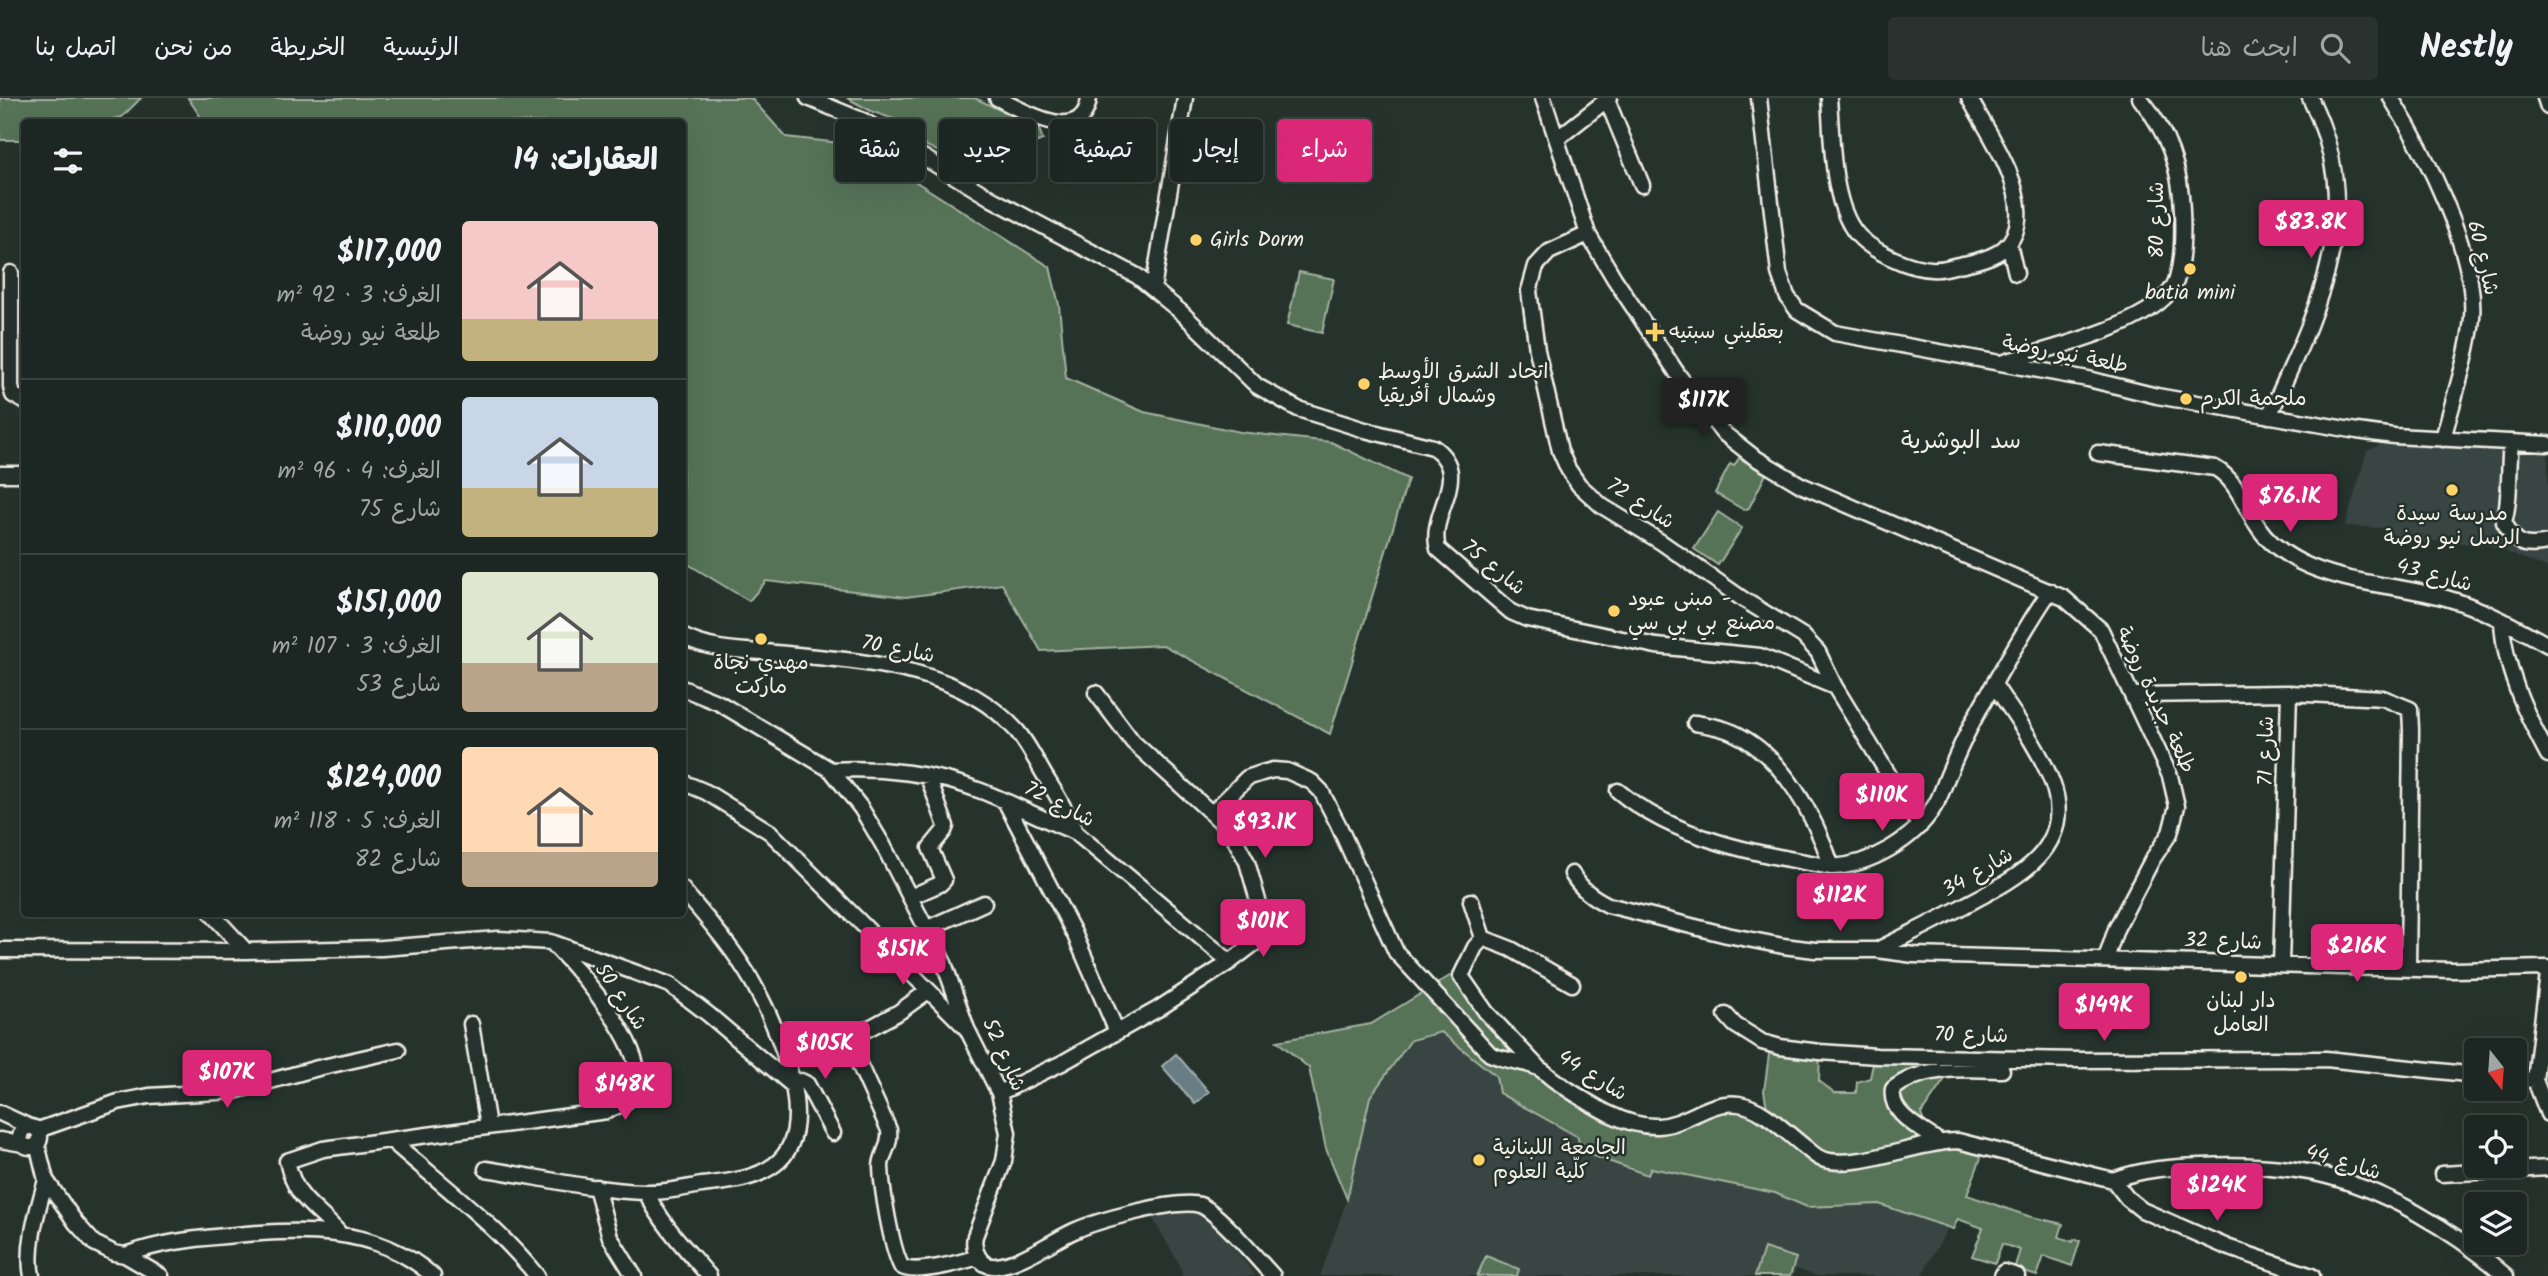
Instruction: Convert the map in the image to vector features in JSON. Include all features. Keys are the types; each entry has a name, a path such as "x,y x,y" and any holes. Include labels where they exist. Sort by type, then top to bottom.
{"street":[{"path":"808,98 864,121 992,199 1137,276 1153,289"},
{"path":"997,98 1038,118 1066,124 1078,119 1088,108 1089,98"},
{"path":"1153,289 1185,98"},
{"path":"1543,98 1588,234 1686,387 1722,432 1754,457 1801,485 2050,591 2024,629 1979,710 1935,807 1920,826 1889,849 1867,861 1832,867 1722,844 1660,819 1634,805 1618,791"},
{"name":"طلعة نيو روضة","path":"1759,98 1779,273 1787,296 1797,310 1835,333 2088,379 2157,396 2370,433 2548,444"},
{"path":"1829,98 1833,158 1842,203 1852,228 1865,243 1887,256 1936,270 1988,258 2010,244"},
{"path":"1969,98 2007,169 2016,193 2017,225 2010,244 2016,273"},
{"name":"شارع 80","path":"2001,363 2130,321 2155,306 2170,292 2176,281 2183,223 2180,176 2166,141 2140,98"},
{"path":"2269,416 2307,336 2320,300 2336,222 2337,191 2333,160 2310,98"},
{"name":"شارع 60","path":"2390,98 2408,125 2441,193 2454,226 2471,286 2473,305 2468,342 2443,439"},
{"path":"2545,98 2548,107"},
{"path":"1558,138 1608,99 1642,185"},
{"name":"شارع 72","path":"1588,234 1549,252 1536,266 1529,291 1537,350 1560,451 1568,469 1579,485 1602,506 1803,636 1818,652 1835,687"},
{"path":"1137,276 1157,264"},
{"path":"11,273 11,387 13,395 21,399"},
{"name":"شارع 75","path":"1153,289 1181,312 1257,386 1298,409 1433,447 1442,453 1448,462 1451,484 1435,530 1438,549 1511,612 1550,626 1656,646 1760,656 1835,687"},
{"path":"2511,442 2507,481 2510,501 2504,522 2512,539 2522,544 2533,546 2548,543"},
{"name":"شارع 43","path":"2098,453 2215,468 2227,475 2235,486 2260,530 2287,555 2302,563 2346,576 2447,598 2502,621 2548,646"},
{"path":"0,474 21,474"},
{"name":"طلعة جديدة روضة","path":"2050,591 2064,597 2101,629 2170,776 2177,806 2170,833 2152,860 2116,929 2106,959"},
{"path":"2502,621 2508,662 2534,728 2548,755"},
{"name":"شارع 70","path":"686,637 715,647 847,661 922,674 972,695 1000,715 1018,733 1070,816 1075,832"},
{"name":"شارع 34","path":"1877,950 2004,886 2035,863 2050,840 2057,811 2052,782 2033,746 1994,686"},
{"path":"1835,687 1920,826"},
{"name":"شارع 52","path":"686,690 719,703 831,770 861,808 944,963 967,1029 999,1093 1008,1133 1004,1161 975,1236 974,1246 978,1257"},
{"path":"999,1093 1062,1063 1158,1009 1230,962 1259,940 1263,931 1250,872 1240,845 1230,830 1133,742 1096,693"},
{"path":"2289,693 2383,698 2410,709 2412,730 2408,967"},
{"name":"شارع 71","path":"2133,695 2289,693 2281,965"},
{"path":"1695,723 1730,731 1763,752 1809,810 1832,867"},
{"name":"شارع 72","path":"831,770 869,768 928,777 980,790 1075,832 1230,962"},
{"name":"شارع 44","path":"1212,813 1247,778 1262,773 1273,770 1287,771 1312,782 1321,791 1338,824 1396,952 1490,1054 1503,1060 1538,1067 1558,1083 1613,1115 1643,1125 1668,1126 1722,1104 1751,1107 1776,1123 1820,1159 1832,1162 1861,1159 1938,1141 1973,1144 2113,1180 2160,1169 2217,1165 2274,1167 2316,1174 2357,1186 2423,1218 2465,1243 2506,1276"},
{"path":"910,897 944,880 930,848 944,831 945,821 928,777"},
{"path":"686,784 706,792 771,832 967,1029"},
{"path":"1005,801 1074,933 1117,1032"},
{"path":"1908,807 1935,807"},
{"name":"شارع 34","path":"1572,874 1578,885 1592,898 1608,905 1675,923 1783,946 1815,950 1877,950 1914,955 2106,959"},
{"path":"486,1169 646,1192 748,1177 774,1165 783,1156 794,1139 796,1110 792,1085 775,1031 752,981 686,894"},
{"path":"1471,901 1483,938"},
{"path":"926,929 984,903"},
{"path":"215,917 246,951"},
{"path":"1483,938 1475,947 1461,976 1486,1012 1538,1067"},
{"path":"1483,938 1511,949 1572,984"},
{"path":"0,950 246,951 382,948 498,939 551,942"},
{"name":"شارع 50","path":"551,942 670,985 792,1085 801,1081 807,1084 832,1133"},
{"name":"شارع 50","path":"340,1234 296,1190 287,1161 323,1149 607,1111 629,1100 637,1086 637,1070 628,1042 615,1019 551,942"},
{"name":"شارع 32","path":"2106,959 2453,970 2548,968"},
{"path":"2548,974 2535,1080 2548,1114"},
{"path":"928,991 898,1012 851,1038 849,1042 889,1130 889,1145 881,1169 899,1262 903,1269 909,1271 947,1267 978,1257 988,1265 998,1266 1078,1229 1179,1203 1203,1206 1225,1225 1273,1276"},
{"name":"شارع 70","path":"1726,1015 1735,1025 1762,1042 1780,1048 1820,1052 1877,1056 2080,1060 2326,1059 2464,1074"},
{"path":"471,1024 488,1126"},
{"path":"1,1140 33,1138 118,1102 149,1096 234,1091 398,1050"},
{"path":"1938,1141 1904,1117 1893,1100 1893,1089 1915,1076 1929,1072 1953,1069 2002,1070"},
{"path":"2527,1080 2535,1080"},
{"path":"1,1113 33,1138 46,1180 76,1223 94,1243 125,1255 161,1276"},
{"path":"392,1141 444,1188 483,1217 515,1248 537,1276"},
{"path":"2442,1174 2548,1168"},
{"path":"32,1276 30,1266 35,1221 46,1180"},
{"path":"2113,1180 2127,1198 2142,1210 2227,1247 2312,1276"},
{"path":"596,1186 610,1237 634,1276"},
{"path":"646,1192 656,1213 673,1236 709,1276"},
{"path":"293,1231 302,1221 305,1201"},
{"path":"125,1255 181,1240 293,1231 340,1234 373,1241 396,1251 433,1276"},
{"path":"2002,1276 2004,1272 2017,1276"}],"shaded area":[{"name":"مدرسة سيدة الرسل نيو روضة","path":"2387,441 2548,453 2548,568 2488,545 2434,541 2412,544 2381,528 2345,526 2367,451"},
{"name":"الجامعة اللبنانية كلّية العلوم","path":"1441,1032 1496,1076 1499,1093 1578,1137 1579,1152 1648,1175 1651,1168 1775,1193 1807,1207 1879,1204 1948,1228 1921,1276 1817,1276 1796,1269 1793,1276 1320,1276 1347,1199 1370,1097 1411,1040"},
{"path":"1179,1210 1198,1212 1221,1232 1256,1276 1182,1276 1181,1267 1152,1217"}],"green space":[{"path":"0,98 141,98 122,117 113,119 21,119 21,140 0,140"},
{"path":"188,98 751,98 786,137 835,142 835,182 916,182 1050,267 1059,305 1066,378 1144,412 1240,432 1331,442 1408,479 1330,734 1163,645 1041,651 1002,584 906,597 766,581 749,601 686,563 686,119 202,119"},
{"path":"847,98 975,98 1018,119 939,119 939,152 925,145 925,119 894,119 873,112"},
{"path":"1036,128 1039,129 1043,140 1036,143"},
{"path":"1299,272 1334,279 1322,333 1287,325"},
{"path":"1739,458 1766,474 1749,508 1744,510 1715,493 1730,464 1734,466"},
{"path":"1718,512 1742,528 1718,565 1694,549"},
{"path":"1453,974 1536,1071 1626,1121 1678,1118 1717,1099 1749,1111 1827,1168 1903,1158 1828,1159 1768,1114 1764,1091 1770,1047 1820,1052 1819,1081 1835,1093 1856,1093 1857,1082 1870,1078 1874,1059 1960,1057 1921,1114 1930,1139 1985,1147 1967,1195 2028,1216 2063,1224 2059,1237 2073,1242 2074,1239 2080,1241 2072,1266 2044,1256 2037,1276 2014,1269 2020,1250 2002,1244 1995,1263 1972,1256 1983,1228 1958,1219 1953,1229 1879,1204 1807,1207 1775,1193 1651,1168 1648,1175 1579,1151 1578,1137 1499,1093 1496,1076 1441,1032 1411,1040 1370,1097 1347,1199 1326,1149 1309,1068 1277,1041 1371,1024"},
{"path":"1764,1248 1796,1258 1790,1276 1755,1276"},
{"path":"1486,1256 1519,1269 1517,1276 1477,1276"}],"water":[{"path":"1176,1054 1209,1092 1195,1104 1162,1066"}],"place":[{"name":"Girls Dorm","path":"1196,240"},
{"name":"batia mini","path":"2190,269"},
{"name":"بعقليني سبتيه","path":"1655,332"},
{"name":"اتحاد الشرق الأوسط وشمال أفريقيا","path":"1364,384"},
{"name":"ملحمة الكرم","path":"2186,399"},
{"name":"مدرسة سيدة الرسل نيو روضة","path":"2452,490"},
{"name":"مبنى عبود - مصنع بي بي سي","path":"1614,611"},
{"name":"مهدي نجاة ماركت","path":"761,639"},
{"name":"دار لبنان العامل","path":"2241,977"},
{"name":"الجامعة اللبنانية كلّية العلوم","path":"1479,1160"}],"district":[{"name":"سد البوشرية","path":"1961,441"}]}
